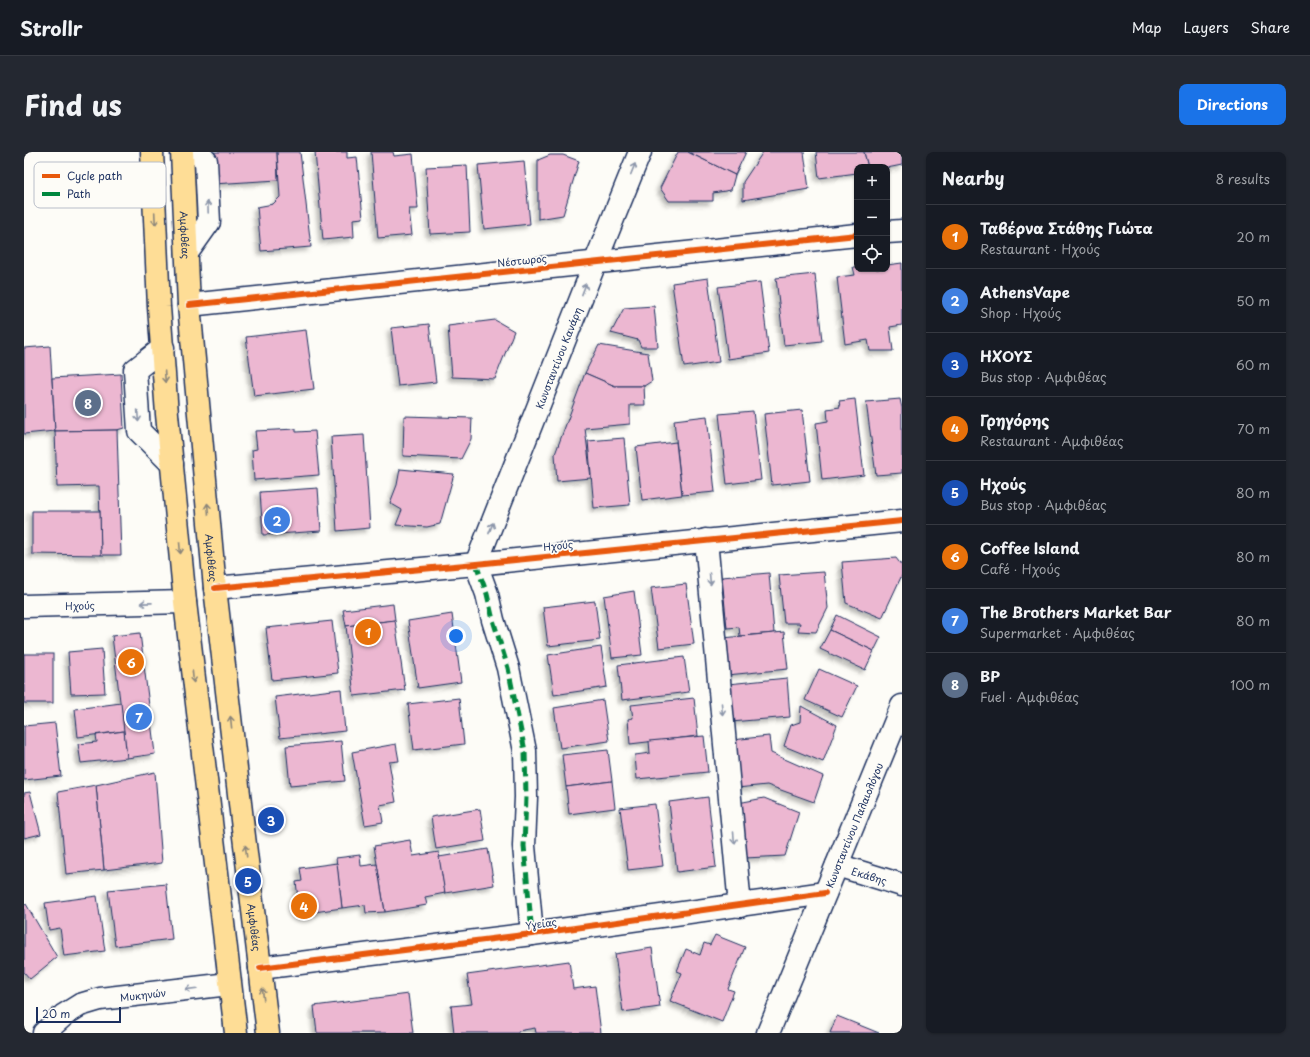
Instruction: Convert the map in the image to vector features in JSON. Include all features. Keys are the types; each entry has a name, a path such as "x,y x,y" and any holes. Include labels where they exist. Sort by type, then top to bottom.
{"main road":[{"path":"152,152 152,162"},
{"name":"Αμφιθέας","path":"182,152 189,305 215,588 268,1033"},
{"path":"155,208 159,307 185,602 236,1033"}],"street":[{"path":"187,253 209,222 206,161 197,152"},
{"name":"Κωνσταντίνου Κανάρη","path":"476,564 640,152"},
{"path":"890,232 902,230"},
{"name":"Νέστωρος","path":"189,305 854,235"},
{"path":"163,348 135,370 139,431 172,464"},
{"name":"Ηχούς","path":"215,588 476,564 902,521"},
{"path":"706,540 740,906"},
{"path":"476,564 508,668 525,751 526,798 524,846 532,934"},
{"name":"Ηχούς","path":"24,606 185,602"},
{"name":"Κωνσταντίνου Παλαιολόγου","path":"768,1033 902,706"},
{"name":"Εκάβης","path":"837,865 902,885"},
{"name":"Υγείας","path":"260,968 532,934 825,894"},
{"name":"Μυκηνών","path":"44,1033 64,1015 80,1005 93,1001 229,984"}],"building":[{"path":"212,152 277,152 278,180 213,184"},
{"path":"277,152 300,152 311,247 261,251 257,207 273,204 280,197"},
{"path":"315,152 347,152 347,158 357,157 363,218 353,219 354,237 323,240"},
{"path":"371,152 393,152 394,156 413,154 418,209 409,209 412,235 378,238"},
{"path":"678,152 688,152 735,175 731,190 713,193 713,201 669,201 660,188"},
{"path":"688,152 746,152 735,175"},
{"path":"763,152 804,152 809,189 743,200 743,182"},
{"path":"816,152 864,152 867,164 854,164 854,173 819,178"},
{"path":"864,152 902,152 902,165 890,167 890,164 867,164"},
{"path":"550,155 563,155 579,161 563,215 538,219 538,160"},
{"path":"524,161 530,224 484,229 478,165"},
{"path":"467,165 470,232 430,234 426,167"},
{"path":"902,263 902,325 890,327 893,351 870,351 868,340 845,344 837,277 855,275 854,272 890,272 890,265"},
{"path":"815,274 822,341 784,345 776,278"},
{"path":"708,278 719,362 684,367 672,283"},
{"path":"760,282 769,353 728,359 718,287"},
{"path":"654,306 658,347 641,347 638,340 611,333 624,308"},
{"path":"495,320 514,331 495,379 452,377 448,326"},
{"path":"429,324 436,382 398,386 391,328"},
{"path":"306,330 314,389 254,396 246,337"},
{"path":"599,345 648,353 652,381 644,386 615,386 585,373"},
{"path":"50,346 55,431 24,434 24,348"},
{"path":"585,373 615,386 644,386 645,405 630,405 630,424 585,428 591,478 557,481 555,454"},
{"path":"121,374 124,428 117,430 55,431 52,378"},
{"path":"855,399 864,475 822,480 816,423 828,421 827,409 840,407 839,401"},
{"path":"900,399 902,408 902,473 876,475 866,402"},
{"path":"802,410 810,481 772,485 764,414"},
{"path":"753,411 761,480 727,484 719,414"},
{"path":"404,416 472,418 471,439 461,459 403,456"},
{"path":"707,416 715,492 682,495 674,420"},
{"path":"296,429 296,432 315,431 319,475 254,480 252,450 257,449 255,431"},
{"path":"117,430 121,555 101,555 99,486 57,487 55,431"},
{"path":"364,435 370,528 337,531 331,437"},
{"path":"624,438 630,505 594,508 588,441"},
{"path":"676,442 682,495 642,500 636,447"},
{"path":"400,469 454,474 440,524 427,527 396,525 402,510 390,503 397,485"},
{"path":"318,488 321,531 263,535 260,492"},
{"path":"32,511 100,511 101,555 32,554"},
{"path":"896,558 902,566 902,575 882,618 846,603 842,562"},
{"path":"824,572 828,608 816,632 798,631 800,623 784,623 779,575"},
{"path":"769,573 774,633 740,636 739,627 727,628 722,577"},
{"path":"686,584 694,644 659,648 651,588"},
{"path":"634,591 642,655 612,658 604,596"},
{"path":"595,601 600,640 548,646 543,607"},
{"path":"393,604 395,620 346,626 343,610"},
{"path":"452,614 461,682 418,688 408,621"},
{"path":"837,615 881,637 874,651 830,630"},
{"path":"395,620 405,690 354,696 346,626"},
{"path":"332,621 338,673 272,680 266,628"},
{"path":"830,630 874,651 865,670 820,649"},
{"path":"784,632 788,669 727,675 723,638"},
{"path":"140,633 155,754 127,758 112,636"},
{"path":"601,647 607,687 554,695 548,655"},
{"path":"102,649 105,693 71,694 68,652"},
{"path":"24,654 53,654 53,703 24,703"},
{"path":"684,657 689,692 622,700 618,665"},
{"path":"819,669 857,686 842,717 805,700"},
{"path":"787,678 790,717 731,722 728,684"},
{"path":"341,689 345,731 280,738 275,697"},
{"path":"459,698 464,744 414,750 408,704"},
{"path":"694,698 698,736 630,744 628,719 633,718 631,705"},
{"path":"603,700 609,741 560,748 554,708"},
{"path":"121,703 124,731 78,737 75,709"},
{"path":"801,706 837,725 823,762 784,746 791,725 800,722"},
{"path":"55,723 61,776 24,780 24,726"},
{"path":"124,731 127,758 81,763 78,744 97,742 96,735"},
{"path":"704,736 708,772 637,779 635,755 650,753 649,741"},
{"path":"769,736 771,753 823,776 814,802 767,785 737,788 732,740"},
{"path":"341,741 345,781 290,786 286,746"},
{"path":"396,744 399,761 389,762 396,802 380,805 383,822 365,825 352,752"},
{"path":"608,750 612,781 566,787 562,755"},
{"path":"155,772 162,863 104,870 96,785"},
{"path":"612,781 615,808 569,814 566,787"},
{"path":"96,785 104,870 66,874 58,792"},
{"path":"30,792 41,834 24,838 24,793"},
{"path":"708,797 716,867 677,872 669,802"},
{"path":"764,798 799,812 785,856 745,858 738,803"},
{"path":"655,804 663,866 628,870 620,808"},
{"path":"480,809 485,841 436,849 431,817"},
{"path":"410,840 413,856 439,852 445,893 425,897 427,905 385,912 374,846"},
{"path":"488,849 494,885 445,893 439,857"},
{"path":"360,855 361,866 377,864 385,912 366,913 365,905 342,908 336,858"},
{"path":"337,863 342,908 300,914 296,882 302,881 300,868"},
{"path":"166,884 172,939 115,946 108,890"},
{"path":"97,896 105,951 64,956 60,928 49,930 45,903"},
{"path":"26,904 57,957 30,979 24,972 24,906"},
{"path":"715,935 745,947 728,989 734,991 722,1022 670,1001 682,973 677,971 686,949 700,955 704,943 710,945"},
{"path":"652,948 660,1007 623,1012 615,954"},
{"path":"569,961 573,989 595,986 601,1033 536,1033 535,1028 518,1031 518,1033 454,1033 451,1006 472,1004 467,975"},
{"path":"408,994 413,1033 317,1033 314,1006"},
{"path":"837,1016 879,1033 830,1033"}],"marked path":[{"path":"476,564 487,594 493,620 508,668 525,751 526,797 524,846 532,934"}],"cycle path":[{"path":"189,305 854,235"},
{"path":"215,588 476,564 902,521"},
{"path":"260,968 532,934 825,893"}],"place":[{"name":"BP","path":"88,403"},
{"name":"AthensVape","path":"277,520"},
{"name":"Ταβέρνα Στάθης Γιώτα","path":"368,632"},
{"name":"Coffee Island","path":"131,662"},
{"name":"The Brothers Market Bar","path":"139,717"},
{"name":"ΗΧΟΥΣ","path":"271,820"},
{"name":"Ηχούς","path":"248,881"},
{"name":"Γρηγόρης","path":"304,906"}]}
